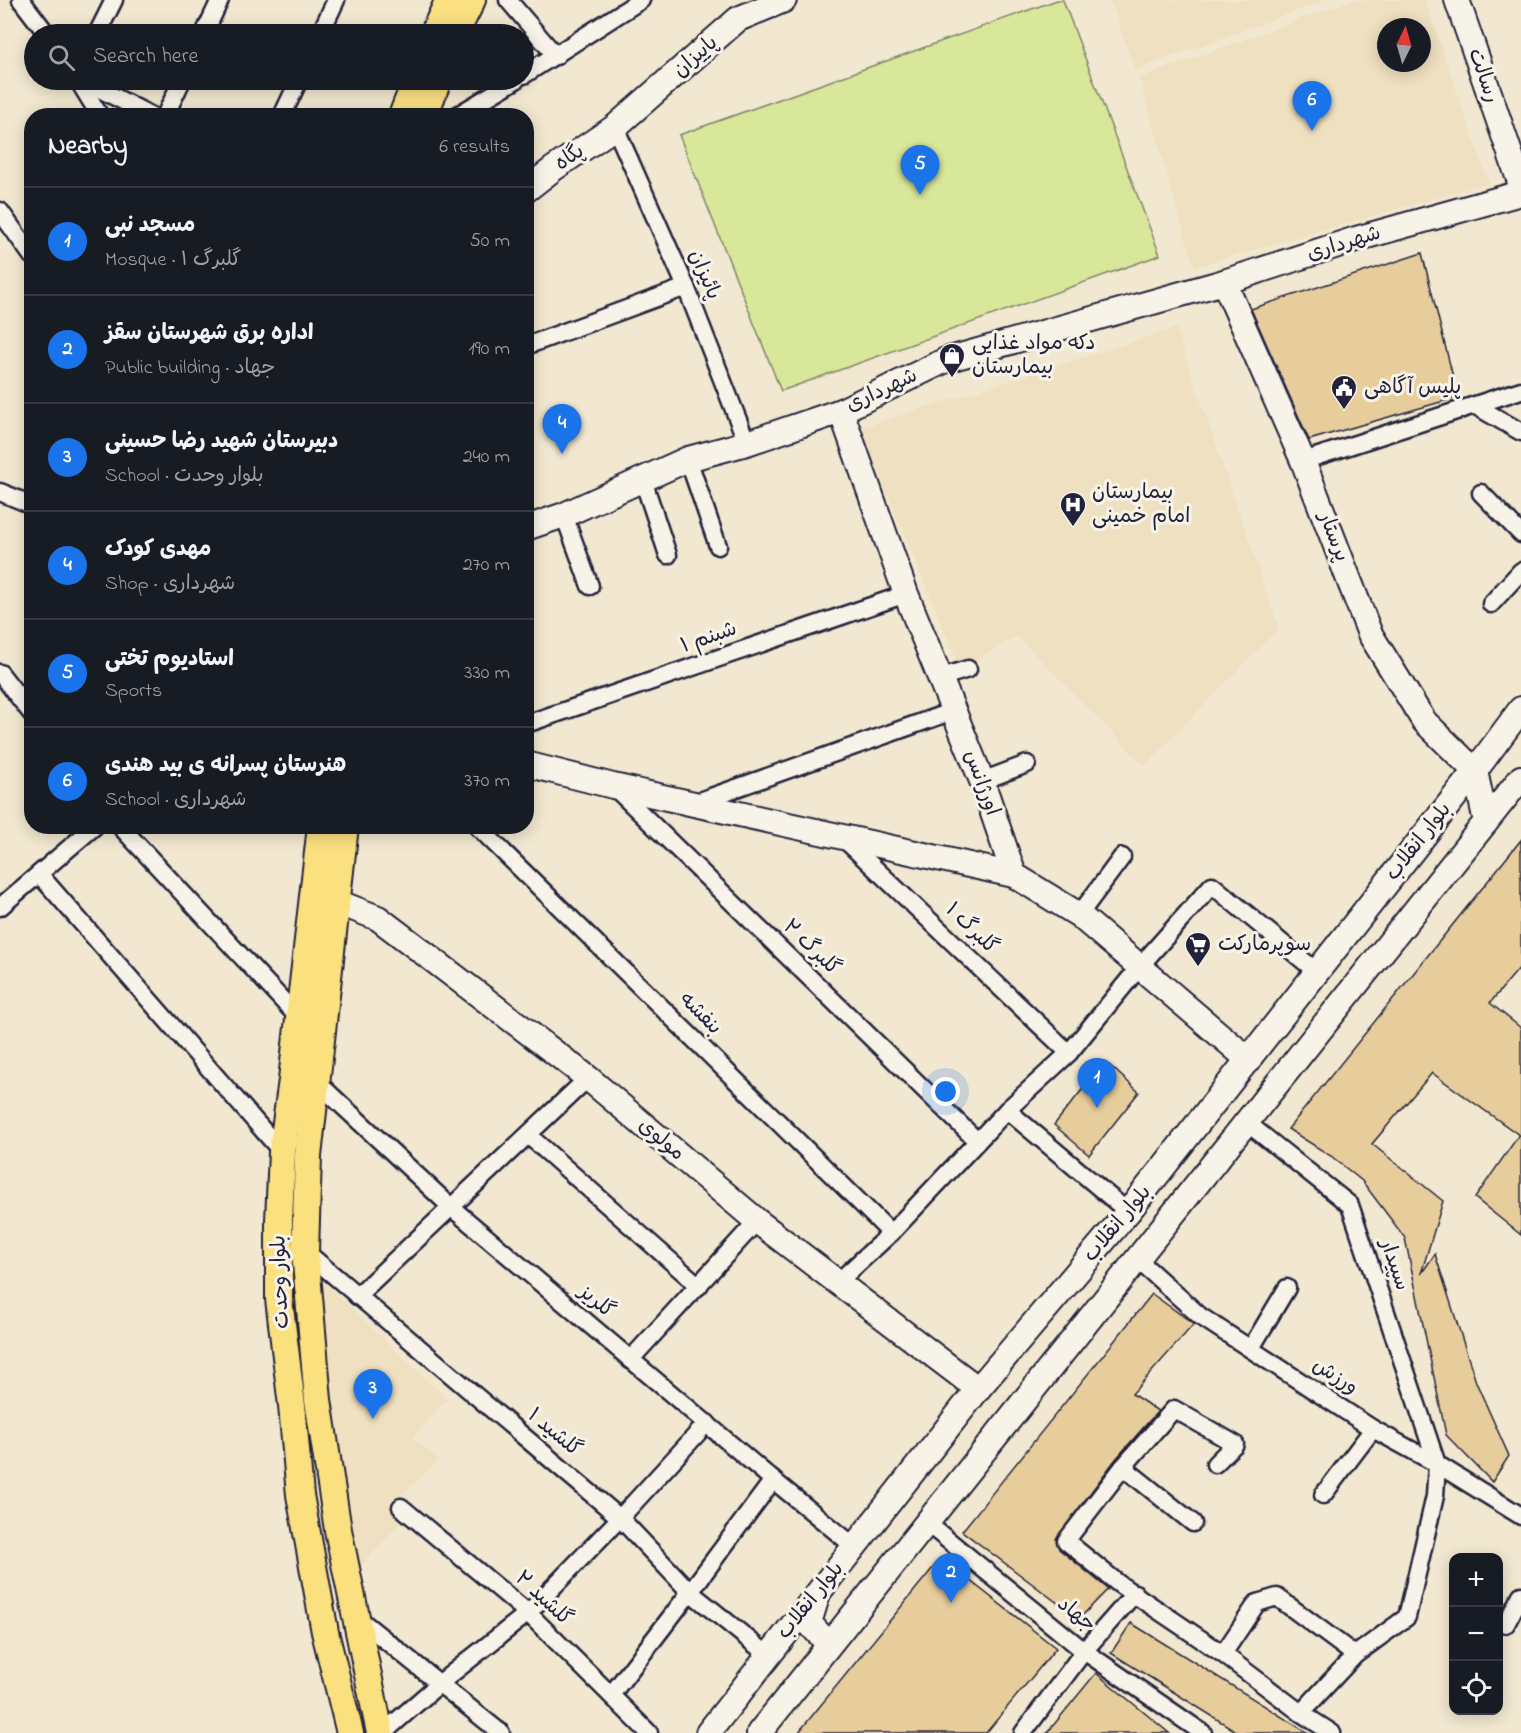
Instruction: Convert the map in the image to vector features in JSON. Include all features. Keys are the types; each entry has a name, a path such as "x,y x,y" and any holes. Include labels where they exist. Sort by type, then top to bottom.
{"main road":[{"path":"438,24 449,0"},
{"path":"460,24 472,0"},
{"path":"405,108 412,90"},
{"path":"427,108 434,90"},
{"name":"بلوار وحدت","path":"320,834 282,1152 279,1299 300,1495 325,1632 350,1733"},
{"name":"بلوار وحدت","path":"344,834 308,1156 305,1251 318,1400 338,1530 381,1733"}],"street":[{"path":"21,0 39,24"},
{"path":"102,24 114,0"},
{"path":"209,24 220,0"},
{"path":"325,24 336,0"},
{"path":"508,0 529,24"},
{"path":"534,69 641,0"},
{"name":"پاییزان","path":"615,127 738,19 784,0"},
{"name":"رسالت","path":"1457,0 1521,186"},
{"path":"534,30 556,56"},
{"path":"86,90 96,108"},
{"path":"100,90 136,108"},
{"path":"169,108 177,90"},
{"path":"286,108 294,90"},
{"path":"469,108 499,90"},
{"name":"پگاه","path":"534,184 615,127"},
{"name":"پائیزان","path":"615,127 686,287 747,443"},
{"name":"شهرداری","path":"534,525 564,515 688,459 747,443 840,411 946,360 1224,282 1356,239 1521,193"},
{"path":"0,211 24,245"},
{"name":"پرستار","path":"1224,282 1303,461 1370,634 1424,721 1475,771"},
{"path":"534,343 686,287"},
{"path":"1303,461 1521,390"},
{"path":"1476,406 1521,432"},
{"name":"اورژانس","path":"840,411 906,594 982,781 1014,875"},
{"path":"688,459 718,546"},
{"path":"643,480 668,555"},
{"path":"0,492 24,502"},
{"path":"1482,493 1521,534"},
{"path":"564,515 590,586"},
{"path":"1491,604 1521,571"},
{"name":"شبنم ۱","path":"534,721 906,594"},
{"path":"939,678 968,669"},
{"path":"0,673 24,704"},
{"name":"بلوار انقلاب","path":"708,1733 978,1389 1128,1212 1249,1060 1521,709"},
{"path":"693,804 953,711"},
{"path":"982,781 1027,764"},
{"path":"534,766 613,786 1014,875 1079,915 1249,1060"},
{"path":"1475,771 1486,822"},
{"name":"بلوار انقلاب","path":"767,1730 832,1641 1521,778"},
{"name":"گلبرگ ۲","path":"613,786 977,1141"},
{"path":"0,907 86,834"},
{"path":"127,834 298,1017"},
{"name":"بنفشه","path":"485,834 891,1233"},
{"name":"گلبرگ ۱","path":"843,837 1069,1053"},
{"path":"1079,915 1122,857"},
{"path":"39,874 282,1152"},
{"path":"838,1282 891,1233 1007,1110 1069,1053 1140,966 1212,885 1317,972"},
{"name":"مولوی","path":"337,902 378,918 588,1078 757,1221 978,1389"},
{"path":"357,1296 588,1078"},
{"name":"گلریز","path":"317,1082 452,1208 855,1547"},
{"path":"1007,1110 1128,1212"},
{"name":"سپیدار","path":"1246,1122 1350,1205 1437,1464"},
{"path":"528,1135 699,1286"},
{"path":"630,1360 757,1221"},
{"name":"گلشید ۱","path":"305,1251 620,1518 690,1592 768,1655"},
{"name":"ورزش","path":"1137,1259 1200,1316 1373,1429 1437,1464 1521,1516"},
{"path":"1251,1348 1287,1288"},
{"path":"1215,1464 1235,1444 1174,1409 1123,1467 1066,1541 1119,1584 1223,1654 1301,1713 1332,1733"},
{"path":"381,1733 528,1613 620,1518 707,1423"},
{"path":"1323,1495 1373,1429"},
{"path":"1301,1713 1355,1655 1407,1617 1435,1497 1437,1464"},
{"path":"1123,1467 1193,1523"},
{"path":"610,1695 773,1480"},
{"name":"گلشید ۲","path":"401,1507 528,1613 649,1733"},
{"name":"جهاد","path":"927,1523 1084,1651 1203,1733"},
{"path":"819,1592 809,1623 820,1636 832,1641"},
{"path":"1023,1733 1084,1651 1135,1593"},
{"path":"1506,1624 1521,1595"},
{"path":"1223,1654 1257,1603 1276,1597 1355,1655"},
{"path":"354,1610 359,1619 501,1733"}],"shaded area":[{"path":"1110,0 1326,0 1135,70"},
{"path":"1352,0 1425,0 1489,183 1194,267 1139,78"},
{"name":"بیمارستان امام خمینی","path":"1176,328 1279,628 1145,766 1017,636 960,669 860,428"},
{"path":"302,1261 447,1399 413,1438 439,1460 392,1504 403,1520 354,1575"}],"green space":[{"path":"1057,0 1063,0 1160,255 781,391 679,135"}],"building":[{"path":"1422,253 1458,397 1309,440 1251,309"},
{"path":"1521,840 1521,966 1490,1003 1521,1028 1521,1235 1475,1198 1519,1135 1432,1073 1372,1144 1443,1201 1421,1274 1435,1254 1476,1382 1509,1456 1492,1482 1446,1435 1405,1238 1362,1181 1331,1156 1288,1129"},
{"path":"1105,1061 1139,1092 1089,1155 1054,1125"},
{"path":"1152,1294 1194,1324 1132,1394 1158,1411 1115,1460 1056,1539 1059,1549 1108,1589 1079,1619 962,1531"},
{"path":"941,1558 1056,1648 986,1733 798,1733"},
{"path":"1131,1623 1308,1733 1239,1733 1111,1653"},
{"path":"1096,1673 1169,1733 1047,1733"}],"place":[{"name":"هنرستان پسرانه ی بید هندی","path":"1312,131"},
{"name":"استادیوم تختی","path":"920,195"},
{"name":"دکه مواد غذایی بیمارستان","path":"952,379"},
{"name":"پلیس آگاهی","path":"1344,411"},
{"name":"مهدی کودک","path":"562,454"},
{"name":"بیمارستان امام خمینی","path":"1073,528"},
{"name":"سوپرمارکت","path":"1198,968"},
{"name":"مسجد نبی","path":"1097,1108"},
{"name":"دبیرستان شهید رضا حسینی","path":"373,1419"},
{"name":"اداره برق شهرستان سقز","path":"951,1603"}]}
